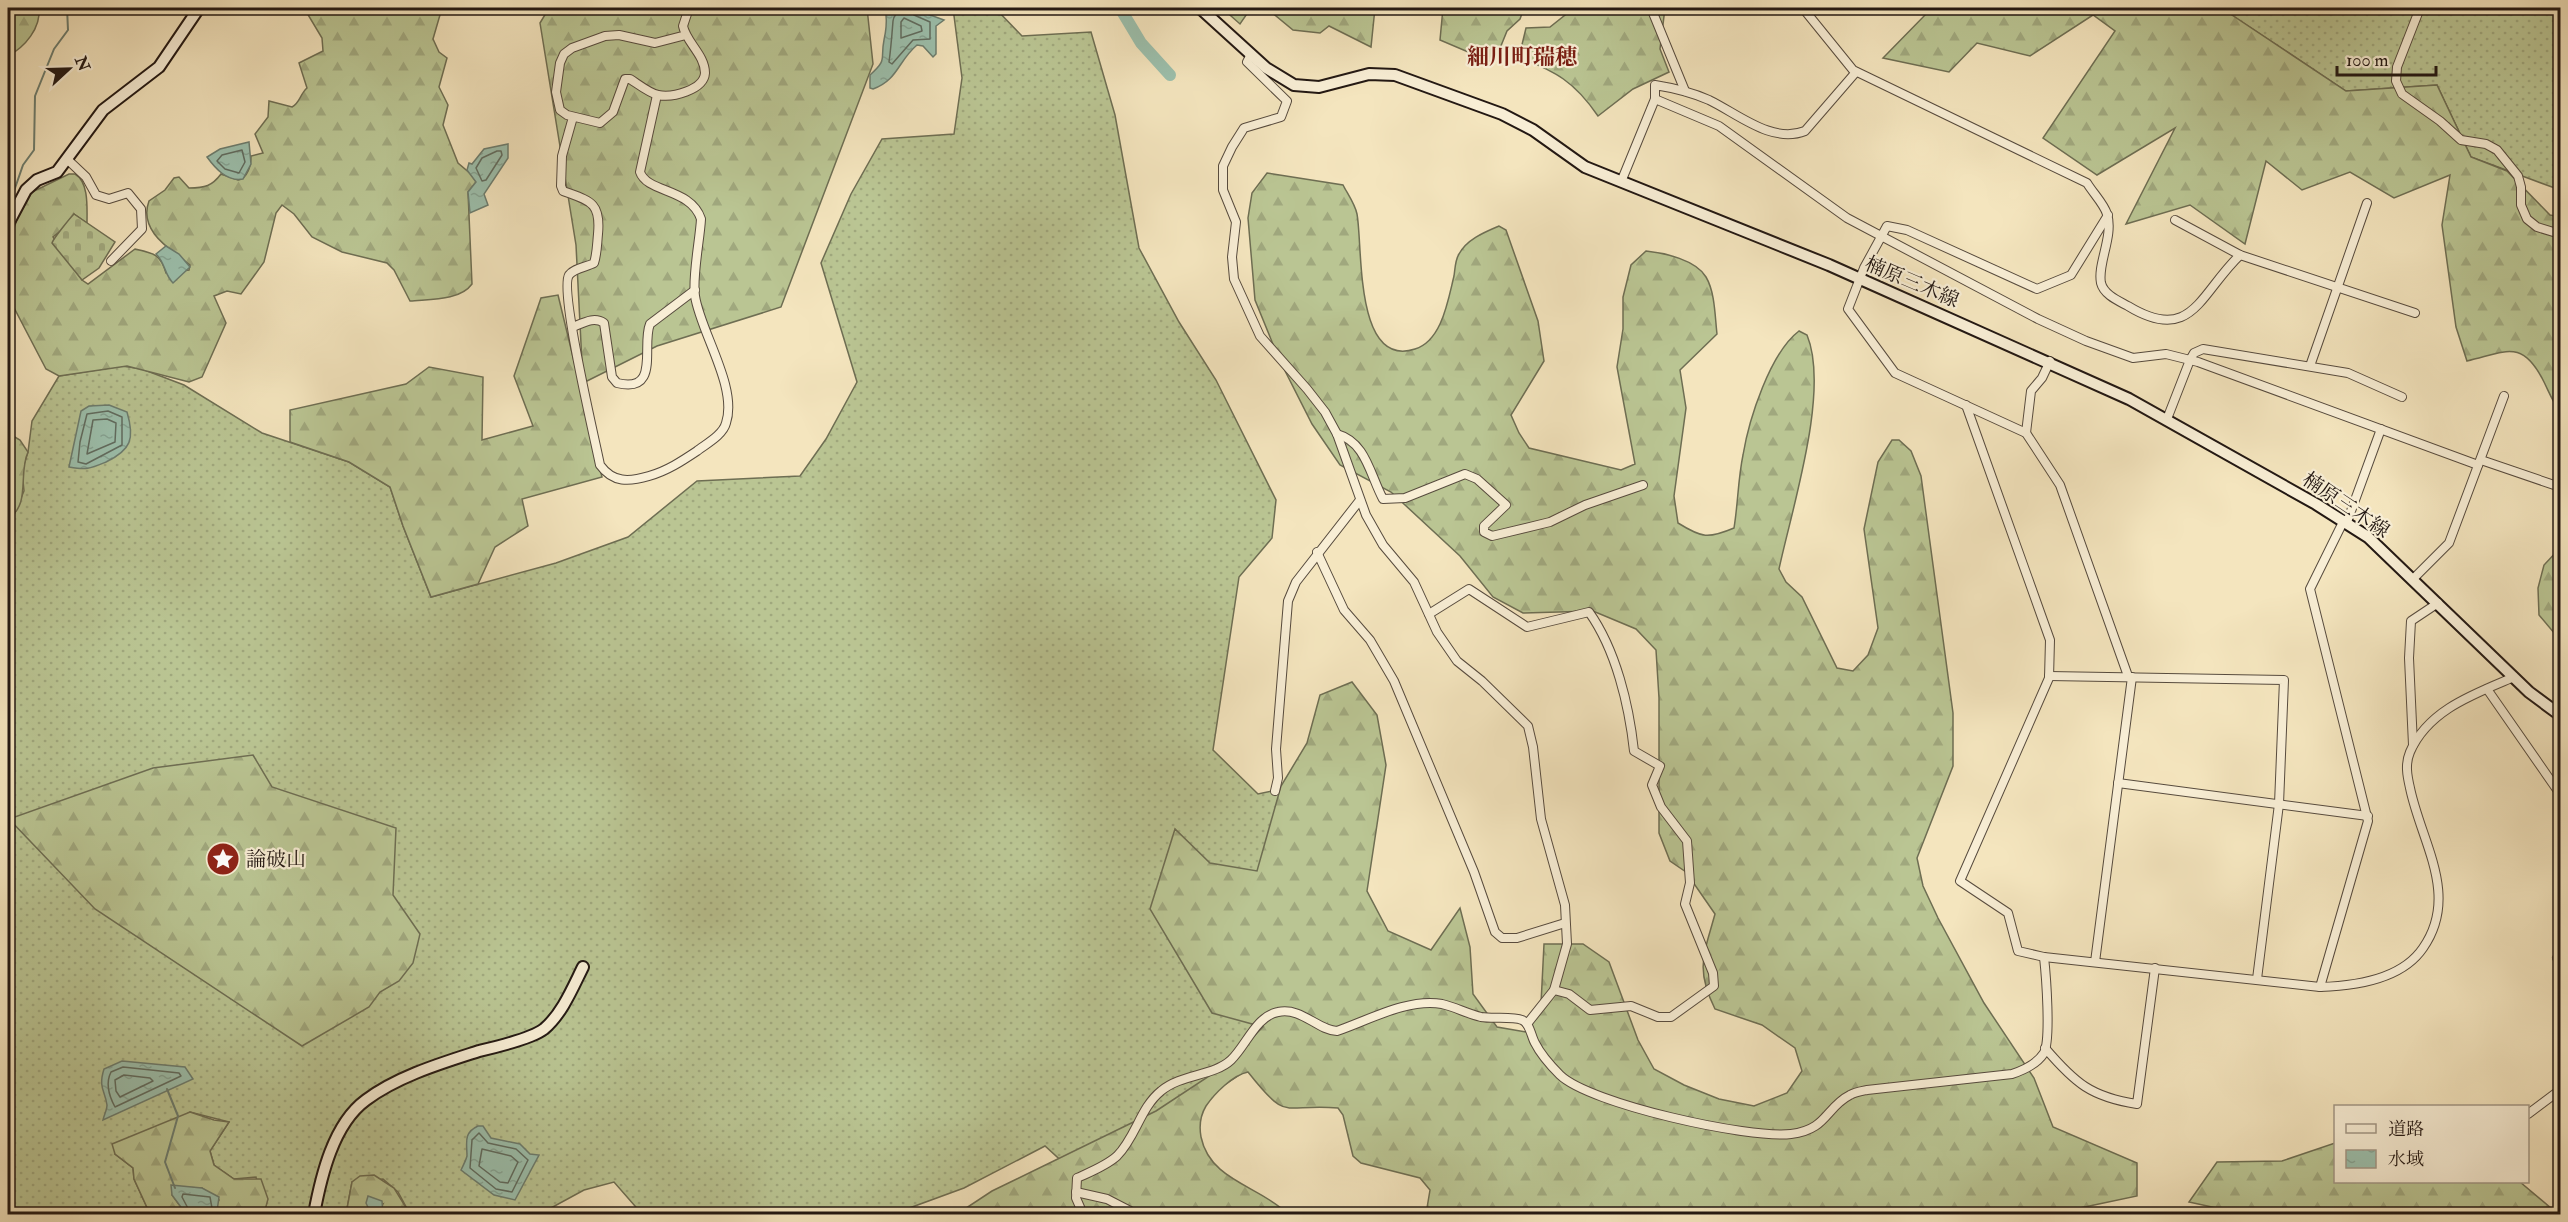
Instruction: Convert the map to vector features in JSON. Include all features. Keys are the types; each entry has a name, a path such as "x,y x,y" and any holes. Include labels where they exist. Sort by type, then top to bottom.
{"main road":[{"path":"8,224 26,190 37,180 57,172 103,110 159,67 200,8"},
{"name":"楠原三木線","path":"1200,8 1280,78 1301,86 1319,87 1369,74 1389,74 1518,121 1585,167 1721,220 1860,279 2050,362 2167,419 2345,521 2368,537 2514,677 2560,715"},
{"path":"315,1215 332,1152 345,1124 366,1099 401,1080 449,1060 543,1030 569,996 583,967"}],"street":[{"path":"686,35 655,43 619,35 605,36 572,48 564,54 560,63 556,100 560,110 573,117 593,122 605,121 613,112 625,79 630,78 657,95 675,95 692,89 700,83 705,74 696,48 686,35 683,26 689,8"},
{"path":"1651,8 1684,91"},
{"path":"1811,8 1806,12 1856,72 2079,177 2087,183 2108,215 2108,237 2100,281 2104,290 2133,309 2157,320 2175,322 2191,314 2223,272 2240,255"},
{"path":"2420,8 2397,67 2396,81 2402,94 2440,121 2460,140 2486,144 2497,150 2518,176 2521,187 2521,205 2527,219 2536,226 2560,234"},
{"path":"1251,54 1247,62 1287,101 1281,117 1244,128 1223,166 1223,190 1236,222 1232,257 1234,279 1260,336 1307,388 1337,434 1360,500 1383,545 1414,582 1429,614 1457,662 1482,681 1528,726 1533,747 1540,819 1559,879 1568,944 1554,990 1527,1024"},
{"path":"1621,182 1655,99 1655,86 1684,91 1761,127 1782,135 1793,136 1810,126 1856,72"},
{"path":"573,117 562,156 561,186 563,191 593,204 599,212 594,263 576,270 569,276 568,281 573,327 600,465 610,476 622,480 652,476 675,465 706,444 727,423 727,399 723,378 695,290 701,219 698,209 674,192 645,180 639,172 657,95"},
{"path":"1655,99 1719,126 1818,200 2038,319 2086,341 2133,358 2166,354 2190,360 2381,429 2560,487"},
{"path":"68,160 86,177 96,195 109,199 128,193 141,209 142,229 111,261"},
{"path":"2310,366 2367,203"},
{"path":"2095,962 2130,676 2060,485 2026,433 1896,373 1848,309 1860,279 1887,226 1907,230 2037,289 2071,275 2108,215"},
{"path":"2175,220 2240,255 2415,313"},
{"path":"573,327 598,319 604,323 612,377 617,383 631,386 639,381 647,370 647,331 650,324 695,290"},
{"path":"2167,419 2190,360 2194,353 2203,349 2348,373 2402,397"},
{"path":"2026,433 2031,391 2042,378 2050,362"},
{"path":"2413,579 2449,543 2504,396"},
{"path":"1966,405 2050,640 2049,676 1960,881 2008,913 2018,951 2044,957 2320,987 2341,986 2396,972 2420,952 2434,929 2440,909 2437,878 2413,803 2406,772 2413,746 2419,735 2439,714 2487,688 2514,677"},
{"path":"2320,987 2368,816 2310,589 2345,521 2381,429"},
{"path":"1337,434 1349,438 1362,453 1383,499 1405,498 1465,474 1477,479 1506,505 1484,526 1484,532 1492,536 1550,522 1585,505 1643,485"},
{"path":"1275,791 1278,778 1276,749 1288,601 1296,582 1317,552 1360,500"},
{"path":"1317,552 1344,610 1370,640 1394,681 1474,872 1495,932 1502,938 1517,938 1565,923"},
{"path":"1429,614 1469,589 1527,627 1589,612 1597,623 1625,693 1634,751 1660,766 1652,785 1661,807 1687,841 1690,883 1685,904 1713,973 1714,986 1671,1017 1658,1017 1631,1006 1590,1010 1569,994 1554,990"},
{"path":"2413,746 2409,658 2411,621 2438,603"},
{"path":"2049,676 2284,680 2279,804 2257,979"},
{"path":"2487,688 2560,794"},
{"path":"2118,783 2368,816"},
{"path":"1083,1215 1076,1192 1077,1178 1111,1161 1125,1146 1158,1093 1170,1084 1228,1063 1266,1016 1278,1012 1291,1012 1311,1019 1328,1031 1337,1031 1400,1009 1427,1003 1443,1005 1481,1017 1521,1019 1527,1024 1546,1060 1561,1076 1579,1089 1618,1103 1769,1136 1804,1132 1817,1126 1849,1095 1867,1090 2012,1074 2034,1064 2046,1048 2044,957"},
{"path":"2046,1048 2073,1077 2093,1093 2112,1100 2137,1104 2155,968"},
{"path":"2529,1113 2560,1090"},
{"path":"1076,1192 1107,1199 1136,1215"}],"green space":[{"path":"8,8 39,8 39,15 31,36 20,48 8,56"},
{"path":"304,8 442,8 433,39 439,52 447,58 439,87 448,105 443,125 458,163 472,175 476,182 468,192 472,284 460,294 410,301 394,270 387,263 342,252 312,237 294,214 282,205 276,213 264,262 241,294 227,291 214,296 226,323 202,377 189,382 127,366 59,376 46,369 10,300 8,247 17,219 32,192 69,174 75,174 80,178 85,189 87,223 74,214 67,226 53,237 82,280 88,284 135,249 159,258 166,273 189,270 190,265 165,246 152,230 147,212 149,201 165,190 174,178 179,177 189,188 195,188 211,184 221,174 238,180 247,174 251,156 263,153 255,134 268,117 269,101 292,107 295,105 307,88 299,63 323,51 322,38"},
{"path":"549,8 867,8 873,64 781,307 657,346 583,383 576,245 540,23"},
{"path":"953,8 995,8 1022,36 1091,32 1115,115 1139,248 1179,322 1216,380 1276,500 1272,538 1239,577 1213,750 1258,794 1304,784 1278,1049 1179,1115 1078,1176 1045,1146 964,1188 904,1210 901,1214 642,1214 614,1182 584,1190 540,1214 410,1214 398,1192 383,1179 352,1182 346,1214 264,1214 256,1177 234,1179 214,1165 210,1151 229,1122 190,1112 115,1154 133,1168 134,1179 150,1214 8,1214 8,1105 11,1068 8,1060 8,518 14,515 24,491 22,471 28,452 32,421 59,376 122,366 142,369 184,385 262,433 349,462 390,487 431,597 556,563 628,537 697,481 800,476 826,439 857,382 821,263 851,194 882,139 954,134 962,78"},
{"path":"1222,8 1251,8 1240,24"},
{"path":"1274,8 1375,8 1371,47 1329,26 1320,33 1293,30 1270,11"},
{"path":"1443,8 1524,8 1520,19 1507,31 1494,63 1440,40"},
{"path":"1574,8 1665,8 1660,49 1669,72 1633,89 1598,116 1581,94 1563,79 1519,57 1526,28 1550,27"},
{"path":"1936,8 2229,8 2232,15 2346,91 2437,85 2471,157 2507,171 2550,215 2560,217 2560,411 2536,368 2520,354 2503,352 2467,361 2456,327 2442,225 2450,175 2394,198 2350,172 2302,190 2266,161 2245,244 2190,205 2126,224 2175,128 2097,175 2043,138 2115,31 2093,15 2030,56 1977,43 1949,72 1883,58 1926,14"},
{"path":"2221,8 2560,8 2560,190 2471,157 2437,85 2346,91"},
{"path":"1267,173 1343,185 1357,214 1365,301 1371,324 1381,341 1395,350 1415,349 1424,345 1438,329 1446,308 1457,259 1462,249 1477,237 1499,226 1506,230 1538,321 1544,361 1511,415 1519,433 1529,448 1621,470 1635,464 1617,367 1623,329 1623,297 1631,265 1646,251 1679,258 1701,271 1711,290 1717,334 1680,370 1686,408 1674,496 1678,523 1699,534 1718,534 1734,528 1746,440 1762,388 1770,370 1789,341 1799,331 1807,335 1813,359 1812,418 1800,483 1779,569 1786,582 1802,597 1837,668 1853,671 1868,655 1878,628 1864,529 1878,462 1892,440 1899,440 1911,451 1921,476 1953,713 1953,766 1917,858 1923,886 1984,1003 2034,1078 2053,1127 2137,1163 2137,1196 2080,1208 2069,1214 1426,1214 1430,1190 1420,1178 1361,1163 1353,1156 1343,1115 1338,1108 1287,1108 1279,1105 1248,1072 1225,1085 1206,1106 1200,1121 1201,1137 1206,1152 1214,1164 1237,1182 1277,1204 1288,1214 957,1214 992,1191 1156,1111 1223,1067 1263,1027 1212,1013 1150,909 1175,829 1210,863 1257,871 1281,786 1307,743 1320,695 1352,682 1377,715 1386,765 1367,891 1388,931 1431,950 1460,908 1470,947 1473,994 1497,1027 1526,1032 1541,1004 1544,944 1583,944 1609,962 1638,1040 1654,1069 1684,1085 1719,1099 1754,1106 1787,1093 1802,1071 1795,1048 1762,1025 1715,1009 1709,995 1703,972 1703,961 1715,914 1686,872 1670,861 1659,833 1659,698 1656,650 1636,629 1593,611 1523,613 1493,597 1460,556 1391,492 1340,465 1312,424 1279,359 1255,300 1248,218 1252,193"},
{"path":"74,214 115,242 99,268 82,280 52,243"},
{"path":"558,295 602,477 522,499 528,526 495,547 478,584 431,597 390,487 349,462 290,442 290,410 406,384 429,367 483,377 482,440 533,426 514,376 541,298"},
{"path":"8,433 20,440 28,452 25,460 22,497 15,513 8,518"},
{"path":"2560,548 2560,640 2539,615 2538,588 2544,565"},
{"path":"253,755 272,787 396,828 393,895 420,934 413,963 399,981 380,992 369,1007 302,1046 95,909 9,819 153,768"},
{"path":"8,1060 14,1087 8,1105"},
{"path":"190,1112 229,1122 210,1151 214,1165 234,1179 261,1179 268,1199 264,1214 222,1213 217,1211 216,1206 219,1200 202,1188 176,1187 172,1195 186,1214 150,1214 134,1179 133,1168 115,1154 112,1144"},
{"path":"2334,1143 2334,1183 2521,1183 2558,1214 2244,1214 2189,1202 2217,1162 2282,1161"},
{"path":"374,1175 394,1188 410,1214 383,1214 381,1208 383,1204 371,1209 371,1214 346,1214 352,1182 360,1176"}],"water":[{"path":"897,8 911,8 944,20 936,26 936,54 933,57 923,46 917,45 888,81 873,89 870,88 870,75 882,59 886,15"},
{"path":"249,142 251,164 243,179 227,176 218,170 207,157 220,149"},
{"path":"508,144 508,158 484,194 488,205 470,213 468,192 476,182 467,170 469,163 472,164 484,149"},
{"path":"166,246 179,254 190,267 173,283 156,254"},
{"path":"109,405 127,412 131,430 126,448 114,458 96,466 84,469 69,467 81,411 89,406"},
{"path":"122,1061 185,1067 193,1079 103,1120 107,1105 102,1075 104,1069"},
{"path":"478,1126 483,1126 491,1138 520,1144 530,1154 539,1155 515,1200 494,1195 461,1170 467,1156 468,1135"},
{"path":"171,1185 202,1188 219,1197 217,1211 238,1214 186,1214 172,1195"},
{"path":"368,1196 382,1201 383,1214 371,1214 366,1203"}],"waterway":[{"path":"14,191 23,165 34,150 35,96 54,49 68,30 67,8"},
{"path":"1120,8 1141,43 1170,75"},
{"path":"167,1089 178,1116 165,1162 175,1188"}],"place":[{"name":"論破山","path":"223,859"}],"district":[{"name":"細川町瑞穂","path":"1522,57"}]}
